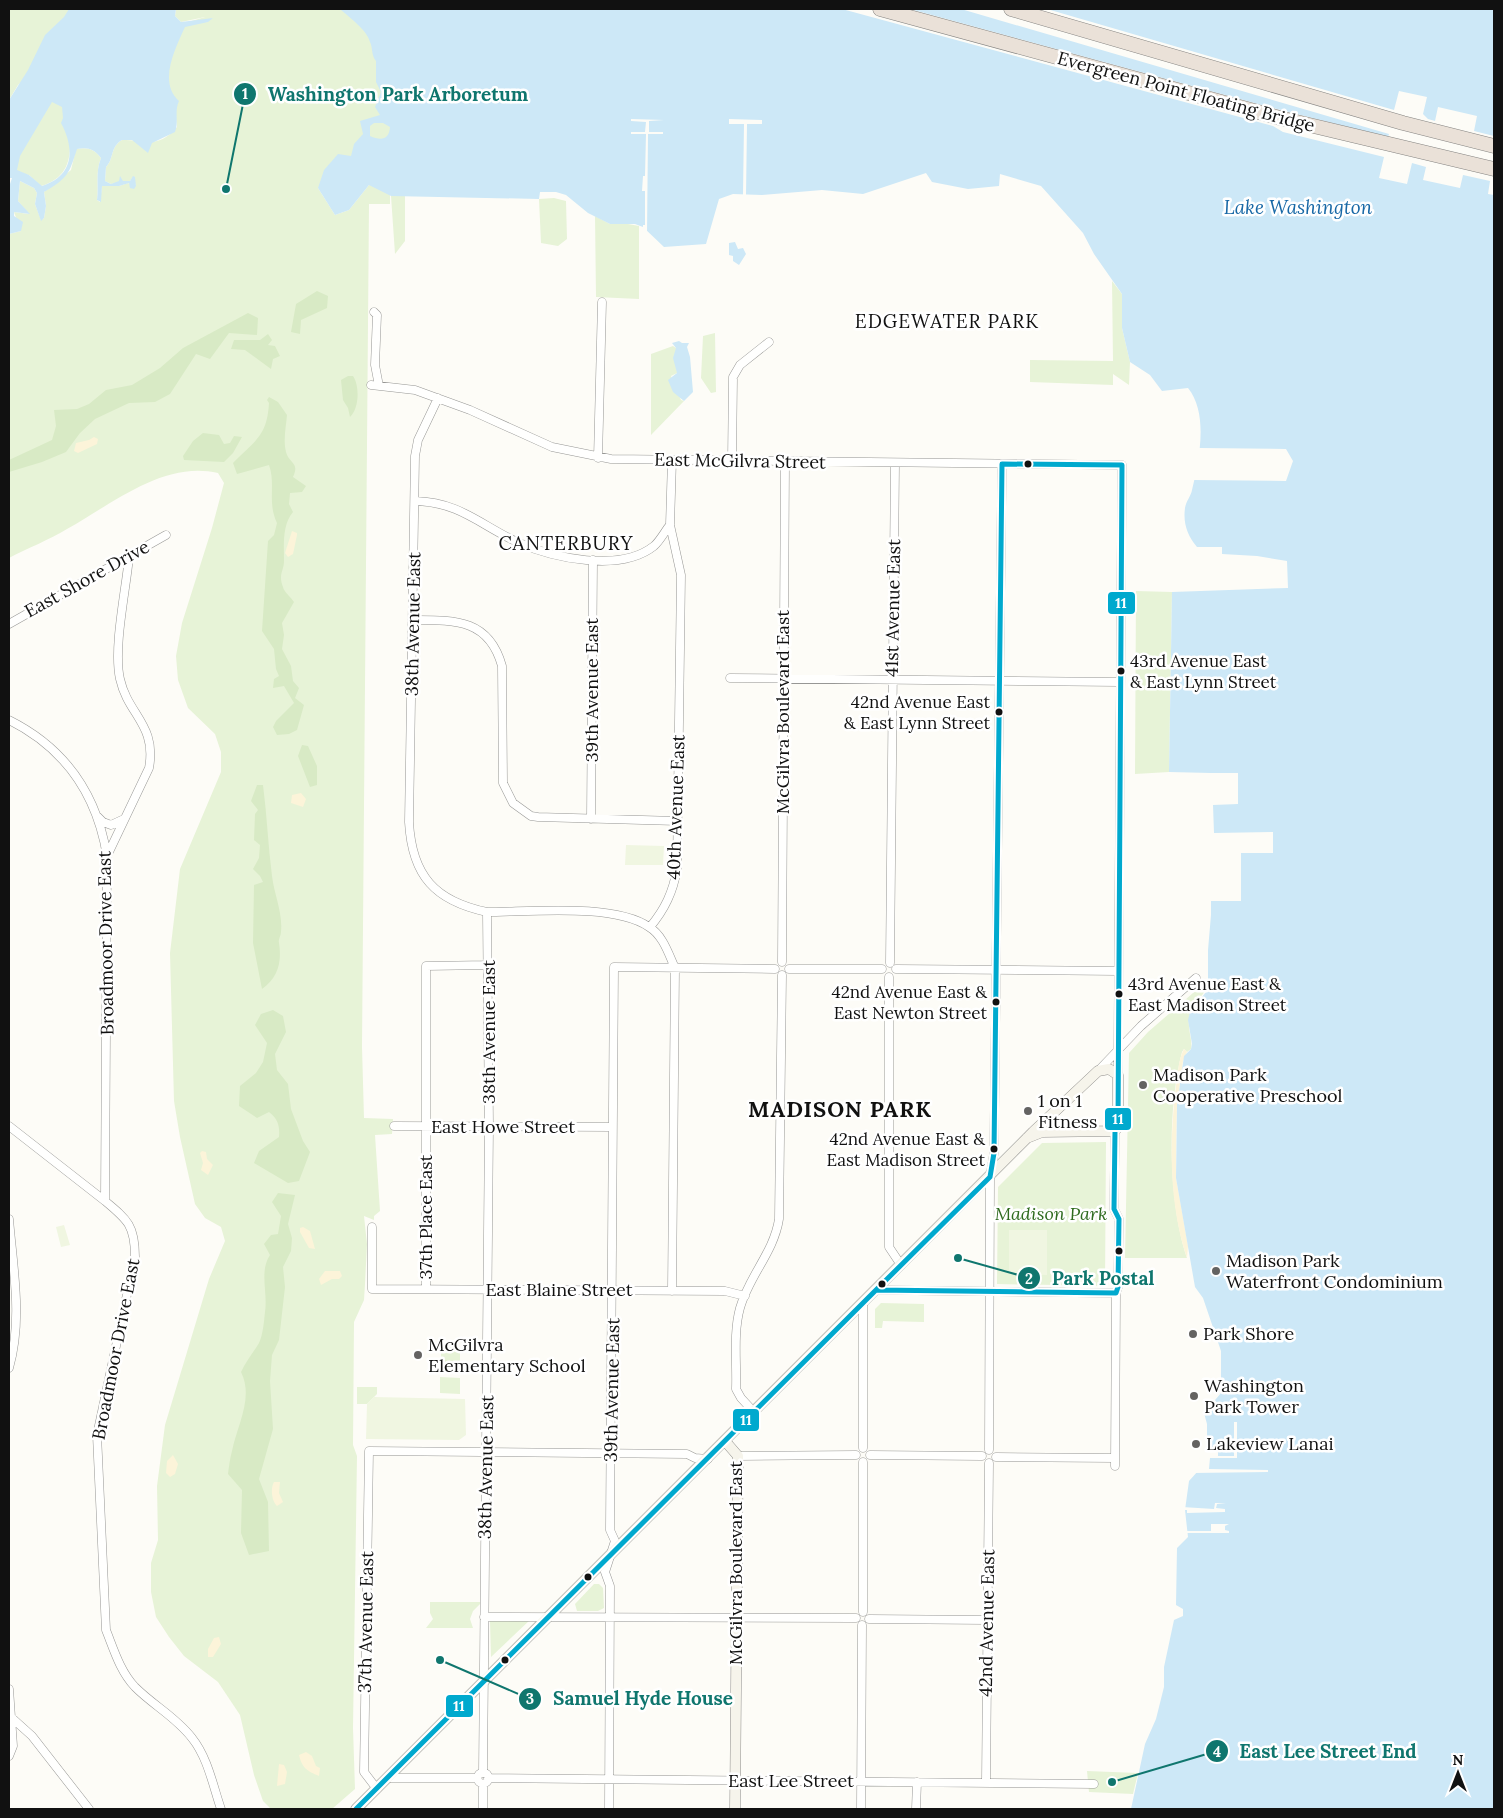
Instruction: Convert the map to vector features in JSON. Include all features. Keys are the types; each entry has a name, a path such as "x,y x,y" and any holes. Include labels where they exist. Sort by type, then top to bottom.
{"highway":[{"name":"Evergreen Point Floating Bridge","path":"880,9 1280,118 1494,169"},
{"name":"Evergreen Point Floating Bridge","path":"1011,9 1404,123 1494,146"}],"street":[{"path":"598,458 602,302"},
{"name":"East McGilvra Street","path":"374,312 377,315 375,386 410,389 438,398 470,410 536,441 598,458 1122,465 1119,682"},
{"path":"732,461 733,377 735,370 769,342"},
{"name":"38th Avenue East","path":"438,398 418,440 416,456 409,822 414,855 422,875 435,890 456,903 487,912 489,1126 483,1809"},
{"name":"40th Avenue East","path":"650,927 662,912 674,887 677,869 680,575 670,525 672,460"},
{"name":"McGilvra Boulevard East","path":"782,962 786,462"},
{"name":"41st Avenue East","path":"890,963 895,463"},
{"path":"989,1450 990,1177 994,1157 1002,464"},
{"path":"415,501 449,505 537,550 564,557 593,560 617,559 639,554 655,545 670,525"},
{"name":"East Shore Drive","path":"9,624 166,535"},
{"path":"107,856 149,768 152,752 149,736 126,696 120,680 118,661 129,557"},
{"name":"39th Avenue East","path":"591,819 593,560"},
{"path":"414,620 452,620 468,624 485,637 498,653 502,666 503,783 513,803 521,810 538,818 677,821"},
{"path":"730,678 1119,682 1118,1126 1115,1132 1114,1209 1119,1219 1116,1293 1115,1466"},
{"name":"Broadmoor Drive East","path":"9,720 36,735 65,761 85,789 98,817 107,856 105,1201 125,1217 132,1228 135,1240 132,1275 97,1435 106,1630 125,1675 150,1700 175,1718 194,1740 204,1758 221,1809"},
{"path":"98,817 103,822 111,824 120,822 126,816"},
{"path":"487,912 598,912 626,917 650,927 663,943 675,968 672,1291"},
{"path":"775,969 777,964 782,962 787,964 789,969"},
{"path":"882,969 884,965 890,963 896,969"},
{"name":"37th Place East","path":"426,1289 426,966 488,965"},
{"name":"39th Avenue East","path":"609,1809 610,1586 605,1572 615,1541 610,1530 614,967 675,968"},
{"path":"675,968 775,969"},
{"path":"775,969 777,974 782,976"},
{"path":"789,969 882,969"},
{"path":"782,976 789,969"},
{"path":"882,969 884,975 889,976 894,974 896,969"},
{"path":"896,969 1118,971"},
{"path":"753,1411 741,1398 736,1389 737,1322 745,1296 772,1243 780,1219 782,976"},
{"path":"889,976 889,1247 901,1265"},
{"path":"356,1809 1027,1138 1098,1071 1141,1026 1196,978"},
{"path":"1098,1071 1109,1069 1118,1075"},
{"path":"1052,1114 1054,1126 1058,1132"},
{"path":"9,1126 105,1201"},
{"name":"East Howe Street","path":"394,1126 612,1127"},
{"path":"1027,1138 1042,1132 1115,1132"},
{"path":"9,1219 17,1312 16,1336 9,1368"},
{"name":"East Blaine Street","path":"372,1227 372,1289 725,1291 745,1296"},
{"path":"876,1290 1116,1293"},
{"path":"863,1302 863,1448 870,1455 982,1456"},
{"name":"McGilvra Boulevard East","path":"725,1441 738,1456 735,1809"},
{"path":"856,1455 863,1448"},
{"path":"989,1450 995,1453 996,1456 1115,1458"},
{"path":"982,1456 984,1452 989,1450"},
{"name":"37th Avenue East","path":"377,1789 364,1772 369,1451 486,1452"},
{"path":"486,1452 687,1454 695,1458 708,1458"},
{"path":"738,1456 856,1455"},
{"path":"856,1455 863,1462"},
{"path":"863,1462 868,1460 870,1455"},
{"path":"982,1456 984,1461 989,1463 994,1461 996,1456"},
{"path":"863,1462 863,1612"},
{"name":"42nd Avenue East","path":"986,1783 989,1463"},
{"path":"856,1618 858,1614 863,1612"},
{"path":"862,1626 868,1623 869,1619 868,1614 863,1612"},
{"path":"484,1617 856,1618"},
{"path":"856,1618 858,1624 862,1626"},
{"path":"869,1619 987,1620"},
{"path":"861,1809 862,1626"},
{"path":"9,1689 13,1746 9,1756"},
{"path":"12,1718 32,1736 89,1809"},
{"name":"East Lee Street","path":"388,1778 1094,1784"},
{"path":"916,1809 917,1782"}],"green space":[{"path":"9,9 102,9 18,85 9,100"},
{"path":"176,9 614,9 420,121 318,188 335,215 349,210 369,185 390,185 390,204 369,204 362,1047 364,1118 393,1119 392,1134 375,1135 380,1211 374,1216 374,1220 364,1216 367,1244 364,1300 354,1322 353,1445 357,1456 353,1728 355,1789 332,1809 271,1809 263,1801 254,1775 240,1715 218,1682 184,1656 169,1637 156,1617 151,1592 151,1563 158,1540 157,1486 165,1425 209,1279 225,1241 221,1227 205,1218 195,1204 180,1137 174,1101 170,953 180,869 221,772 221,752 215,734 188,708 178,680 176,656 182,623 224,483 218,473 198,471 158,478 120,497 60,533 9,558 9,234 21,231 14,212 29,214 18,201 20,181 34,188 37,193 35,204 41,220 44,218 46,206 44,192 71,170 76,149 90,149 101,158 99,163 97,200 100,202 102,186 119,186 128,183 136,186 133,177 130,181 111,184 105,181 106,167 116,146 122,140 158,141 177,127 175,111 163,95 178,25 205,17 181,22 175,16"},
{"path":"50,91 66,105 70,153 62,173 54,180 41,186 29,175 15,174 17,146"},
{"path":"391,196 405,196 405,241 395,254"},
{"path":"554,198 566,201 567,239 558,246 541,243 539,199"},
{"path":"595,216 610,224 617,222 639,226 639,299 596,297"},
{"path":"1112,281 1122,294 1122,328 1130,362 1129,385 1113,374 1113,385 1030,382 1030,360 1113,361"},
{"path":"317,291 328,296 327,308 301,320 300,334 291,332 296,304"},
{"path":"248,313 258,318 257,335 229,333 210,359 196,354 170,394 155,402 129,403 95,419 80,433 66,452 9,472 9,460 52,440 56,426 54,410 77,409 89,404 106,390 132,385 160,368 183,348"},
{"path":"715,333 716,392 711,393 701,378 703,336"},
{"path":"268,334 272,340 268,345 275,346 280,356 273,359 271,369 245,350 231,349 234,340 260,340"},
{"path":"673,346 676,348 677,373 671,376 681,400 684,401 651,435 651,354"},
{"path":"348,376 353,376 358,391 357,403 350,417 348,408 343,400 341,380"},
{"path":"269,397 278,402 287,415 285,447 287,456 295,466 293,477 306,486 302,492 290,493 289,504 293,512 285,529 284,564 281,579 284,589 294,602 282,623 284,635 282,649 291,666 293,681 299,688 295,698 304,705 297,730 289,734 277,735 273,727 276,721 294,703 284,686 273,688 274,679 279,676 276,669 274,649 262,631 268,541 274,535 277,523 272,501 271,472 269,465 237,474 233,463 254,443 263,431 268,414 269,403 267,400"},
{"path":"203,433 219,435 224,444 230,443 234,436 242,437 233,453 224,462 184,460 183,456 193,441"},
{"path":"1136,591 1172,592 1169,772 1135,774"},
{"path":"302,745 308,746 317,766 317,785 310,787 298,756"},
{"path":"257,785 263,785 272,876 280,911 281,925 278,969 272,980 262,989 253,943 254,885 263,882 253,869 259,858 260,845 254,840 255,814 258,810 251,801"},
{"path":"626,845 664,846 663,865 625,865"},
{"name":"Madison Park","path":"1208,980 1203,994 1194,1005 1190,1014 1191,1049 1187,1052 1184,1049 1182,1052 1174,1100 1172,1127 1173,1183 1176,1210 1187,1258 1125,1258 1129,1053 1148,1032"},
{"path":"273,1010 283,1016 286,1032 275,1054 277,1070 288,1084 291,1109 303,1141 310,1152 299,1181 288,1183 254,1163 259,1151 279,1137 279,1126 276,1120 269,1112 257,1118 239,1106 240,1086 256,1073 263,1062 267,1043 255,1025 261,1014"},
{"name":"Madison Park","path":"1106,1142 1105,1286 997,1284 998,1187 1042,1143"},
{"path":"278,1193 295,1195 288,1224 292,1238 291,1251 283,1267 285,1287 279,1340 272,1355 270,1381 273,1429 259,1479 268,1502 269,1551 249,1555 241,1533 242,1490 228,1474 234,1441 245,1402 245,1382 241,1372 259,1343 262,1332 266,1305 264,1275 270,1255 264,1244 271,1235 278,1234 281,1216 272,1202"},
{"path":"64,1225 70,1245 61,1247 56,1227"},
{"path":"1009,1230 1047,1230 1047,1275 1009,1274"},
{"path":"881,1303 924,1304 924,1322 883,1321 882,1328 875,1328 875,1309"},
{"path":"441,1347 460,1347 460,1365 441,1365"},
{"path":"440,1377 460,1378 460,1394 440,1393"},
{"path":"357,1387 377,1387 377,1394 367,1404 357,1404"},
{"path":"374,1397 465,1399 466,1435 459,1440 366,1439 367,1404"},
{"path":"594,1584 599,1584 603,1588 604,1608 598,1611 577,1611 575,1604"},
{"path":"430,1602 482,1602 473,1611 470,1619 473,1628 426,1628 433,1619 430,1613"},
{"path":"530,1620 491,1657 490,1621"},
{"path":"1087,1771 1138,1773 1133,1794 1089,1792"}],"sand":[{"path":"94,437 98,439 97,444 78,453 74,451 76,443"},
{"path":"292,531 297,533 297,535 293,554 288,557 285,553"},
{"path":"301,793 306,799 303,807 291,803 292,795"},
{"path":"1184,1049 1187,1052 1183,1061 1177,1105 1176,1178 1188,1246 1187,1258 1177,1217 1172,1173 1172,1129 1176,1086 1179,1062"},
{"path":"202,1151 206,1152 207,1159 213,1165 208,1175 201,1170 203,1163 200,1153"},
{"path":"303,1227 310,1231 315,1249 309,1248 300,1232 300,1228"},
{"path":"325,1271 340,1271 342,1276 339,1279 332,1279 321,1285 319,1279"},
{"path":"173,1455 178,1464 175,1474 170,1477 166,1473 167,1461"},
{"path":"274,1482 280,1482 279,1493 283,1502 277,1506 273,1498 272,1488"},
{"path":"219,1637 221,1644 213,1657 208,1657 208,1649 214,1638"},
{"path":"306,1752 312,1756 316,1766 320,1768 319,1776 308,1771 303,1766 299,1755"},
{"path":"279,1764 284,1765 287,1772 285,1784 277,1786"}],"water":[{"path":"69,9 176,9 175,16 181,22 213,18 208,22 185,27 173,55 169,75 170,85 179,101 175,132 152,143 148,153 132,140 122,140 116,146 106,167 105,181 111,184 119,181 120,176 123,181 130,181 133,176 135,177 136,186 134,189 130,188 129,183 119,186 102,186 101,202 97,200 99,163 101,158 90,149 77,149 72,164 63,179 44,192 46,206 44,218 41,221 35,204 37,193 34,188 20,181 18,201 30,214 14,212 14,216 23,222 21,231 9,234 9,187 12,178 9,178 9,100 28,70 45,35 64,17","holes":["52,102 62,107 63,118 61,123 68,142 69,160 66,169 60,176 42,186 29,175 17,170 20,156"]},
{"name":"Lake Washington","path":"340,9 1494,9 1494,1809 1131,1809 1145,1744 1156,1719 1164,1687 1164,1667 1174,1620 1183,1616 1183,1609 1176,1605 1177,1548 1188,1537 1185,1510 1189,1481 1207,1461 1207,1424 1204,1413 1221,1393 1221,1351 1203,1298 1195,1287 1176,1178 1177,1105 1184,1056 1191,1049 1192,1044 1188,1020 1190,1012 1206,992 1208,986 1208,950 1211,915 1211,773 1169,772 1172,592 1288,588 1287,561 1257,556 1222,554 1222,547 1197,547 1188,533 1185,524 1185,508 1195,478 1200,424 1194,399 1188,388 1162,391 1150,375 1130,362 1122,328 1122,294 1094,254 1083,233 1041,186 1000,174 999,186 968,189 932,182 926,173 863,194 822,190 762,195 733,194 719,199 706,244 664,247 643,227 635,224 610,224 588,213 566,195 556,192 540,192 539,199 391,196 369,185 349,210 335,215 318,188 324,170 338,154 351,156 354,144 363,134 360,121 380,115 375,107 381,92 376,82 376,61 371,44 362,29","holes":["374,123 383,123 390,127 388,135 381,139 370,136 370,126"]},
{"path":"735,242 738,249 743,248 746,254 739,265 733,261 733,256 729,255 729,243"},
{"path":"679,341 689,343 687,347 690,357 693,392 684,401 673,392 668,380 677,373 673,358 676,348 672,343"}],"pier":[{"path":"842,9 910,9 1277,109 1388,137 1389,134 961,9 1047,9 1394,110 1399,91 1427,97 1423,114 1428,119 1435,121 1438,107 1477,116 1474,131 1494,136 1494,195 1488,194 1490,181 1463,175 1460,188 1423,180 1426,167 1412,163 1407,184 1379,178 1384,157 1283,132 1273,126"},
{"path":"631,119 664,120 649,121 649,132 663,132 663,134 648,134 647,234 643,230 643,225 645,225 645,191 642,191 643,176 645,176 646,134 631,134 631,132 645,132 646,122 631,121"},
{"path":"729,119 762,120 762,124 747,124 746,195 743,195 744,124 729,124"},
{"path":"1199,448 1286,449 1293,461 1286,481 1193,480"},
{"path":"1211,773 1238,773 1238,804 1213,805 1214,833 1273,832 1273,853 1241,853 1241,901 1211,901"},
{"path":"1234,1422 1237,1422 1237,1458 1210,1458 1209,1469 1268,1470 1268,1472 1192,1473 1196,1470 1181,1469 1181,1459 1183,1457 1199,1457 1201,1466 1205,1461 1205,1450 1218,1450 1218,1456 1234,1456"},
{"path":"1215,1503 1226,1503 1217,1504 1216,1508 1225,1509 1225,1512 1187,1513 1187,1510 1182,1510 1182,1507 1214,1509"},
{"path":"1211,1524 1229,1524 1225,1526 1225,1530 1229,1531 1229,1533 1187,1533 1187,1531 1211,1531"}],"transit line":[{"name":"11","path":"1002,464 1122,465 1118,1126 1115,1131 1114,1209 1119,1219 1118,1287 1116,1293 876,1290 990,1177 994,1153 1002,464"},
{"name":"11","path":"356,1809 876,1290"}],"place":[{"name":"Washington Park Arboretum","path":"226,189"},
{"name":"43rd Avenue East & East Lynn Street","path":"1121,671"},
{"name":"42nd Avenue East & East Lynn Street","path":"999,712"},
{"name":"43rd Avenue East & East Madison Street","path":"1119,994"},
{"name":"42nd Avenue East & East Newton Street","path":"996,1002"},
{"name":"Madison Park Cooperative Preschool","path":"1143,1085"},
{"name":"1 on 1 Fitness","path":"1028,1111"},
{"name":"42nd Avenue East & East Madison Street","path":"994,1149"},
{"name":"Park Postal","path":"958,1258"},
{"name":"Madison Park Waterfront Condominium","path":"1216,1271"},
{"name":"Park Shore","path":"1193,1334"},
{"name":"McGilvra Elementary School","path":"418,1355"},
{"name":"Washington Park Tower","path":"1194,1396"},
{"name":"Lakeview Lanai","path":"1196,1444"},
{"name":"Samuel Hyde House","path":"440,1660"},
{"name":"East Lee Street End","path":"1112,1782"}],"district":[{"name":"EDGEWATER PARK","path":"947,321"},
{"name":"CANTERBURY","path":"566,543"},
{"name":"MADISON PARK","path":"840,1109"}]}
